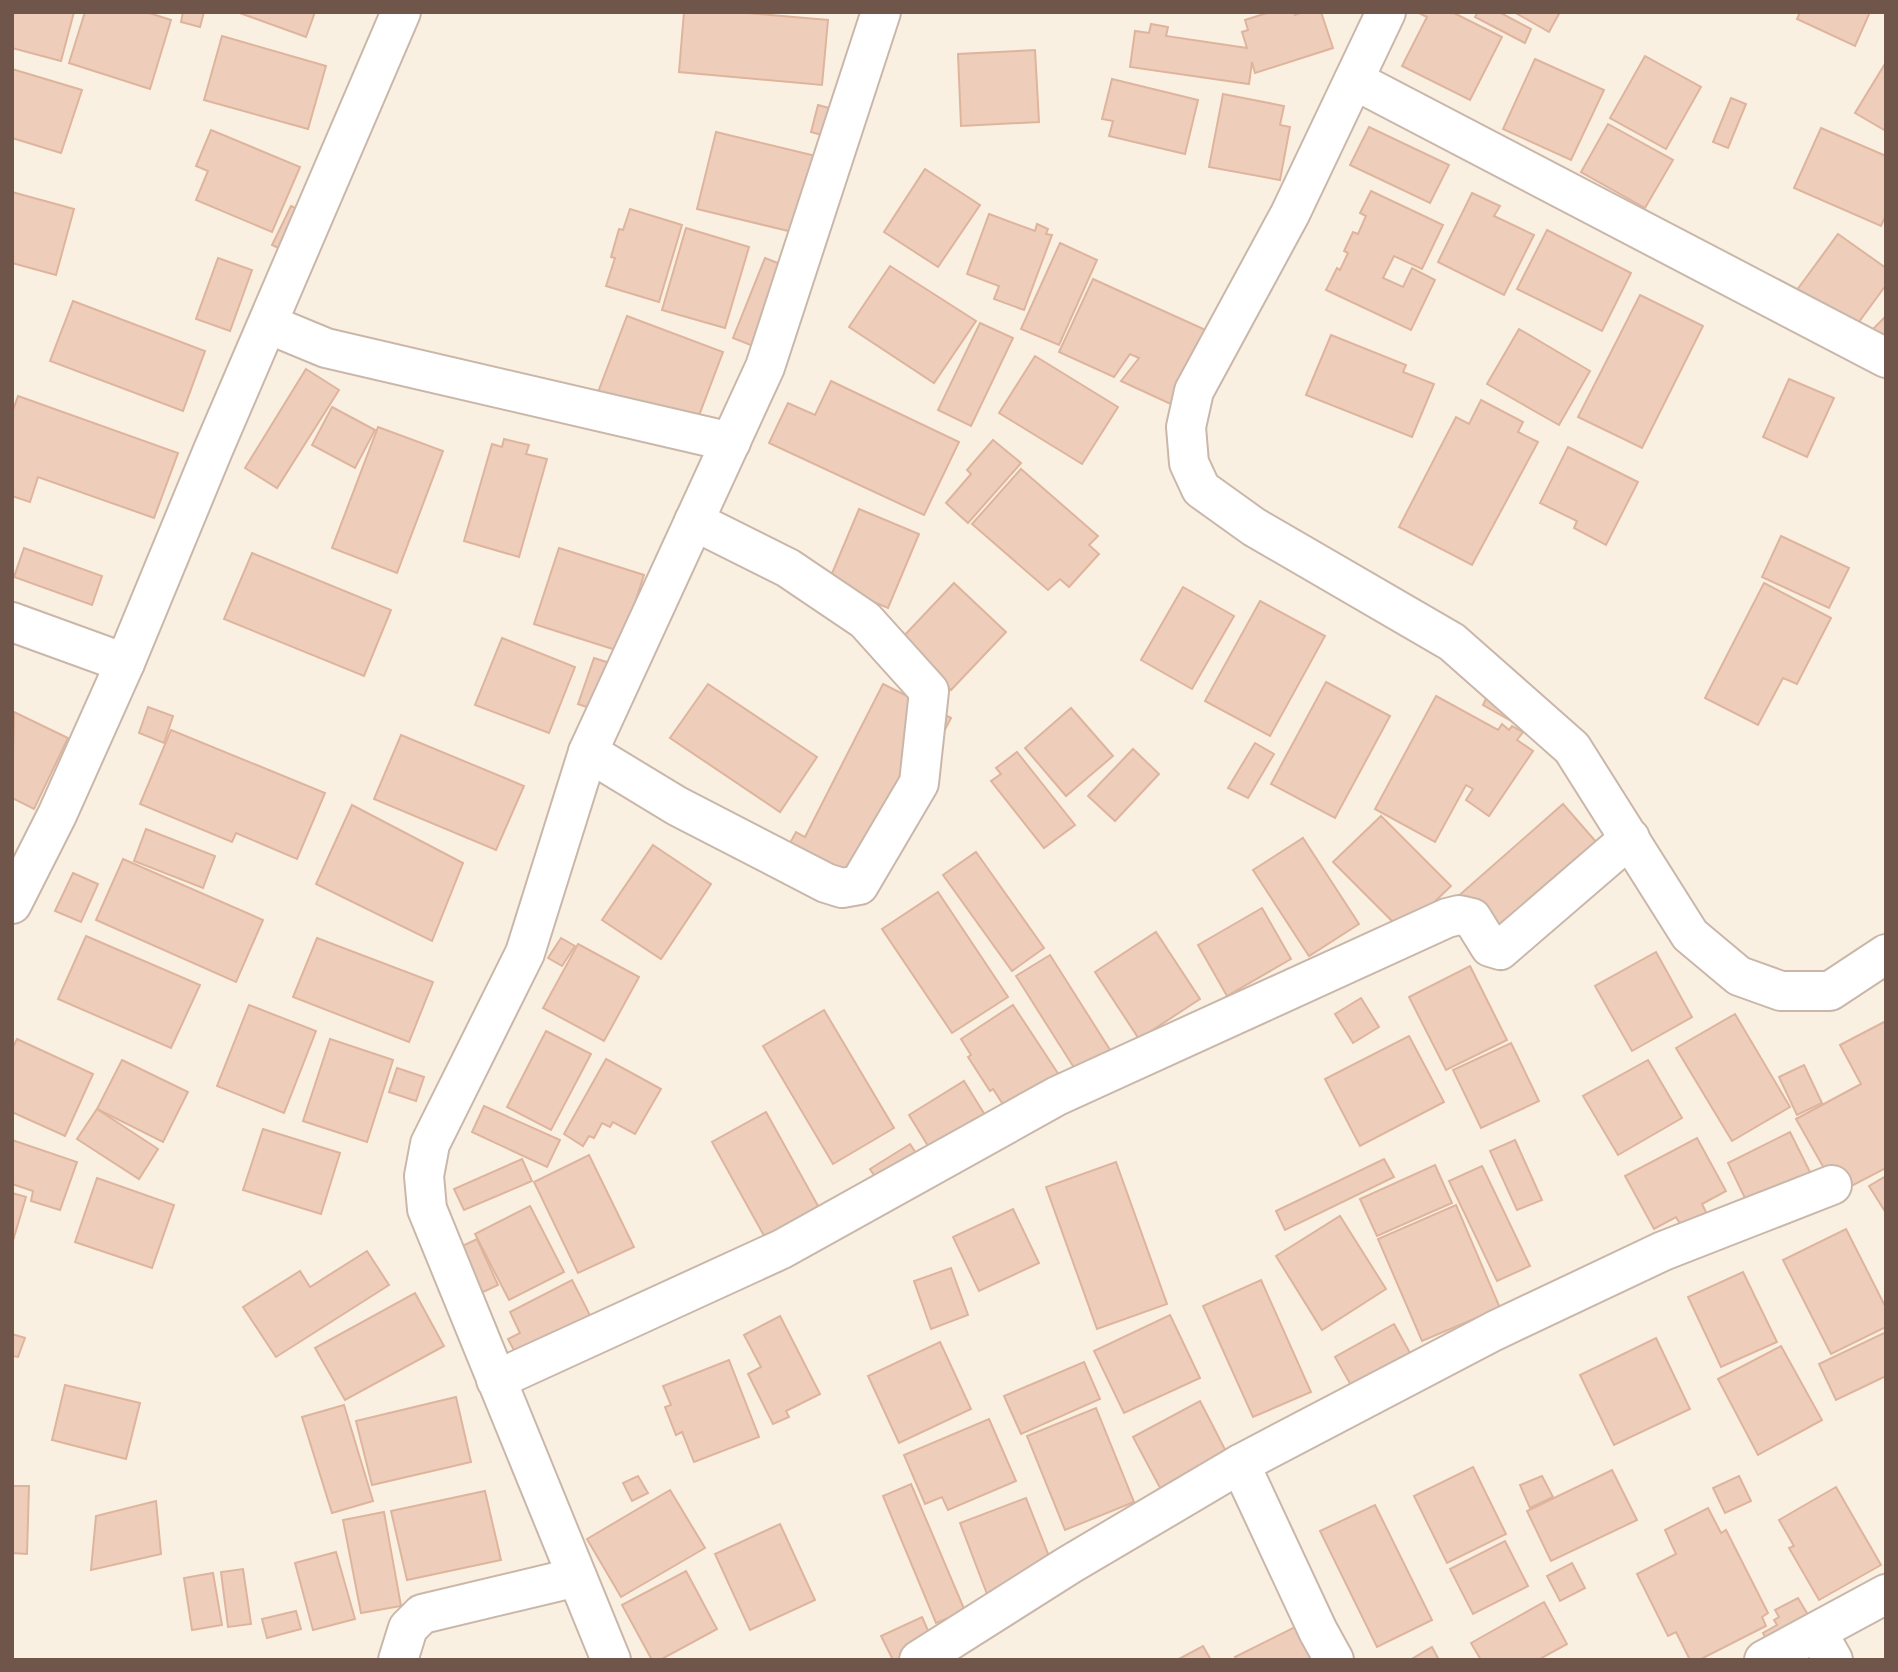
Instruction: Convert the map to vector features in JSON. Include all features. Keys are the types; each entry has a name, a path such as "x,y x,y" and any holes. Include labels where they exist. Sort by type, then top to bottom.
{"street":[{"path":"12,904 57,815 125,663 401,12"},
{"path":"611,1660 427,1209 424,1176 430,1144 525,953 588,752 765,367 881,12"},
{"path":"1386,12 1290,214 1194,391 1186,427 1189,463 1201,489 1254,527 1452,642 1572,748 1690,935 1739,976 1781,991 1830,991 1886,954"},
{"path":"1354,80 1886,358"},
{"path":"268,324 326,348 731,442"},
{"path":"588,752 677,806 826,883 842,888 859,885 919,783 929,691 865,620 788,568 694,521"},
{"path":"12,622 125,663"},
{"path":"496,1380 782,1249 1057,1096 1447,918 1459,915 1472,918 1490,947 1500,950 1630,838"},
{"path":"919,1660 1069,1565 1240,1464 1494,1331 1651,1256 1832,1185"},
{"path":"1240,1464 1334,1660"},
{"path":"398,1660 408,1628 422,1614 577,1577"},
{"path":"1764,1660 1825,1646 1886,1594"}],"building":[{"path":"12,12 74,12 61,61 12,48"},
{"path":"85,12 146,12 171,20 150,89 69,63"},
{"path":"183,12 204,12 200,27 181,22"},
{"path":"237,12 315,12 306,37"},
{"path":"684,12 736,12 828,20 822,85 679,72"},
{"path":"1270,12 1294,12 1295,15 1321,12 1333,48 1255,73 1252,62 1249,84 1130,67 1135,31 1149,33 1151,24 1168,27 1166,36 1247,48 1242,32 1248,30 1245,20"},
{"path":"1417,12 1452,12 1502,37 1470,100 1402,66 1427,17"},
{"path":"1478,12 1499,12 1531,29 1525,43 1475,17"},
{"path":"1514,12 1560,12 1549,32"},
{"path":"1800,12 1870,12 1855,46 1797,19"},
{"path":"222,36 326,66 308,129 204,100"},
{"path":"1035,50 1039,122 961,126 958,54"},
{"path":"1645,56 1701,87 1666,149 1610,118"},
{"path":"1535,59 1604,90 1571,160 1503,129"},
{"path":"1886,62 1886,131 1855,113"},
{"path":"12,69 82,90 61,153 12,138"},
{"path":"1112,79 1198,100 1185,154 1109,136 1113,121 1102,119"},
{"path":"1223,94 1284,106 1280,125 1290,127 1280,180 1209,167"},
{"path":"1731,98 1746,104 1728,148 1713,142"},
{"path":"818,105 851,114 843,141 811,132"},
{"path":"1608,124 1673,160 1645,208 1581,172"},
{"path":"1369,127 1449,165 1430,203 1350,165"},
{"path":"1821,128 1886,156 1886,215 1881,226 1794,188"},
{"path":"211,130 300,167 272,232 196,200 208,171 196,166"},
{"path":"716,132 824,158 805,235 697,209"},
{"path":"925,169 980,205 938,267 884,232"},
{"path":"1371,191 1443,225 1422,269 1394,256 1383,278 1403,287 1412,268 1435,280 1411,330 1326,290 1348,253 1344,251 1353,232 1358,234 1366,216 1360,213"},
{"path":"12,192 74,209 56,275 12,263"},
{"path":"1472,193 1500,206 1494,216 1534,235 1504,295 1438,262"},
{"path":"291,206 315,217 296,256 272,245"},
{"path":"630,209 682,225 659,302 606,286 615,258 611,257 619,229 623,230"},
{"path":"989,214 1035,231 1037,224 1048,229 1046,234 1052,235 1024,310 994,299 999,286 967,274"},
{"path":"686,228 749,247 725,328 662,310"},
{"path":"1547,230 1631,273 1602,331 1517,289"},
{"path":"1838,234 1886,268 1886,285 1850,334 1794,294"},
{"path":"1060,243 1097,260 1059,345 1021,329"},
{"path":"218,258 252,270 230,331 196,319"},
{"path":"765,258 796,270 763,350 733,338"},
{"path":"890,266 976,321 934,383 849,327"},
{"path":"1093,279 1210,332 1175,406 1121,381 1139,358 1130,354 1114,377 1059,352"},
{"path":"1640,295 1703,326 1642,448 1578,417"},
{"path":"73,301 205,351 183,411 50,361"},
{"path":"627,316 723,352 695,426 595,400"},
{"path":"1886,316 1886,339 1872,330"},
{"path":"980,323 1013,338 971,426 938,410"},
{"path":"1519,329 1590,371 1559,425 1487,384"},
{"path":"1331,335 1406,365 1403,372 1434,384 1412,437 1306,395"},
{"path":"1035,356 1118,407 1082,464 999,413"},
{"path":"306,369 339,390 277,488 245,468"},
{"path":"1789,379 1834,398 1807,457 1763,437"},
{"path":"831,381 959,442 924,515 769,443 788,403 815,415"},
{"path":"18,396 178,453 154,518 38,477 30,502 12,496 12,413"},
{"path":"1481,400 1523,422 1518,432 1538,442 1472,565 1399,527 1456,417 1469,424"},
{"path":"332,407 375,430 355,468 312,445"},
{"path":"378,427 443,451 397,573 332,548"},
{"path":"504,439 529,445 526,454 547,459 519,557 464,541 492,444 502,447"},
{"path":"993,440 1021,463 968,523 946,503 971,474 967,470"},
{"path":"1568,447 1638,482 1606,545 1574,528 1577,521 1540,503"},
{"path":"1021,469 1098,536 1089,545 1099,554 1069,587 1060,579 1048,590 972,524"},
{"path":"859,509 919,534 888,608 828,583"},
{"path":"1781,536 1849,568 1829,608 1762,577"},
{"path":"24,548 102,576 92,605 14,577"},
{"path":"559,548 644,575 619,651 534,624"},
{"path":"252,553 391,610 364,676 224,619"},
{"path":"954,583 1006,632 951,690 900,640"},
{"path":"1764,583 1831,618 1797,684 1783,678 1758,725 1705,698"},
{"path":"1183,587 1234,616 1192,689 1141,660"},
{"path":"1260,601 1325,636 1270,736 1205,701"},
{"path":"502,638 575,667 549,733 475,705"},
{"path":"594,658 619,666 602,712 578,704"},
{"path":"1326,682 1390,716 1335,818 1271,784"},
{"path":"708,684 817,757 780,812 670,738"},
{"path":"883,684 951,718 893,830 871,890 783,856 796,832 805,837"},
{"path":"1490,690 1522,708 1513,722 1483,705"},
{"path":"1436,696 1498,730 1502,724 1509,730 1512,726 1523,732 1517,740 1533,751 1489,816 1466,800 1473,789 1466,785 1435,842 1375,809"},
{"path":"148,707 173,716 164,743 139,733"},
{"path":"1071,708 1113,756 1066,796 1025,748"},
{"path":"14,712 68,738 34,809 12,798"},
{"path":"171,730 325,793 297,859 236,833 232,842 140,804"},
{"path":"401,735 524,786 496,850 374,799"},
{"path":"1255,743 1274,754 1248,798 1228,788"},
{"path":"1133,749 1159,774 1115,821 1088,796"},
{"path":"1017,752 1075,825 1044,848 991,781 1001,774 996,768"},
{"path":"1563,804 1611,859 1504,952 1456,898"},
{"path":"352,805 463,863 432,941 316,884"},
{"path":"1381,816 1451,886 1403,932 1333,862"},
{"path":"146,829 215,856 203,888 134,861"},
{"path":"1303,838 1359,924 1309,956 1253,870"},
{"path":"653,845 711,884 661,959 602,920"},
{"path":"976,852 1044,948 1012,971 943,875"},
{"path":"123,859 263,920 236,982 96,920"},
{"path":"73,873 98,884 81,922 55,911"},
{"path":"938,892 1008,997 952,1033 882,929"},
{"path":"1262,908 1291,959 1227,996 1198,945"},
{"path":"1156,932 1200,999 1139,1039 1095,972"},
{"path":"86,936 200,985 171,1048 58,999"},
{"path":"317,938 433,982 409,1042 293,997"},
{"path":"561,938 575,946 562,966 548,958"},
{"path":"578,944 639,977 604,1041 543,1008"},
{"path":"1656,952 1692,1017 1632,1051 1595,986"},
{"path":"1050,955 1112,1053 1078,1074 1016,976"},
{"path":"1470,966 1507,1040 1446,1070 1409,997"},
{"path":"1361,998 1379,1027 1353,1043 1335,1014"},
{"path":"249,1005 316,1031 284,1113 217,1086"},
{"path":"1013,1005 1061,1078 1008,1112 993,1089 990,1091 968,1057 971,1055 961,1039"},
{"path":"824,1010 894,1128 833,1164 763,1046"},
{"path":"1735,1014 1790,1107 1732,1141 1676,1048"},
{"path":"1886,1021 1886,1168 1838,1193 1796,1119 1861,1084 1840,1045"},
{"path":"546,1031 591,1054 551,1130 507,1107"},
{"path":"1409,1036 1444,1102 1360,1146 1325,1079"},
{"path":"17,1039 93,1074 65,1136 12,1112 12,1049"},
{"path":"330,1039 393,1060 367,1142 303,1121"},
{"path":"1511,1043 1539,1101 1481,1128 1453,1070"},
{"path":"606,1059 661,1089 635,1134 613,1122 610,1127 602,1123 594,1138 589,1136 583,1146 564,1134"},
{"path":"122,1060 188,1092 163,1142 97,1109"},
{"path":"1648,1060 1682,1118 1618,1155 1583,1096"},
{"path":"1804,1065 1822,1103 1797,1115 1779,1077"},
{"path":"397,1068 424,1077 416,1101 389,1092"},
{"path":"964,1081 993,1128 938,1162 909,1115"},
{"path":"484,1106 560,1140 547,1167 472,1132"},
{"path":"97,1109 158,1149 139,1179 77,1139"},
{"path":"766,1112 822,1213 768,1243 712,1142"},
{"path":"263,1129 340,1153 321,1214 243,1190"},
{"path":"1790,1132 1818,1188 1755,1219 1728,1163"},
{"path":"1697,1138 1726,1191 1702,1204 1709,1218 1684,1231 1676,1217 1654,1229 1625,1176"},
{"path":"12,1140 77,1162 60,1210 31,1201 33,1191 12,1184"},
{"path":"1515,1140 1542,1200 1517,1210 1490,1151"},
{"path":"910,1144 929,1173 881,1186 870,1169"},
{"path":"589,1155 634,1247 578,1273 534,1182"},
{"path":"522,1159 532,1181 464,1210 454,1189"},
{"path":"1384,1159 1394,1177 1285,1230 1276,1211"},
{"path":"1116,1162 1167,1304 1097,1329 1046,1187"},
{"path":"1435,1165 1452,1203 1377,1236 1360,1199"},
{"path":"1482,1166 1530,1266 1497,1281 1449,1181"},
{"path":"1886,1176 1886,1213 1869,1186"},
{"path":"97,1178 174,1205 152,1268 75,1242"},
{"path":"12,1193 26,1197 12,1244"},
{"path":"1456,1205 1500,1308 1422,1341 1378,1239"},
{"path":"530,1206 564,1272 509,1300 475,1234"},
{"path":"1013,1209 1039,1263 979,1291 953,1237"},
{"path":"1340,1216 1386,1289 1322,1330 1276,1256"},
{"path":"1846,1229 1886,1308 1886,1327 1831,1354 1783,1260"},
{"path":"477,1239 498,1285 479,1294 458,1248"},
{"path":"367,1251 389,1285 276,1357 243,1307 300,1271 310,1287"},
{"path":"951,1268 968,1315 931,1329 914,1281"},
{"path":"1743,1272 1777,1342 1721,1367 1688,1297"},
{"path":"572,1280 600,1335 526,1373 508,1339 520,1333 510,1312"},
{"path":"1261,1280 1311,1392 1253,1417 1203,1306"},
{"path":"415,1293 444,1346 345,1400 315,1348"},
{"path":"1170,1315 1200,1378 1124,1413 1094,1351"},
{"path":"780,1316 820,1394 786,1411 789,1417 773,1424 748,1374 761,1367 744,1335"},
{"path":"1394,1324 1420,1371 1361,1403 1335,1357"},
{"path":"1886,1332 1886,1376 1836,1400 1819,1364"},
{"path":"12,1334 25,1338 18,1357 12,1356"},
{"path":"1656,1338 1690,1409 1614,1445 1580,1375"},
{"path":"940,1342 971,1409 899,1443 868,1376"},
{"path":"1781,1346 1822,1420 1758,1455 1718,1379"},
{"path":"729,1360 759,1437 694,1462 682,1432 676,1435 665,1407 671,1405 663,1386"},
{"path":"1084,1362 1100,1399 1021,1434 1004,1396"},
{"path":"65,1385 140,1403 126,1459 52,1440"},
{"path":"456,1397 471,1462 372,1485 356,1421"},
{"path":"1200,1401 1232,1463 1166,1499 1133,1437"},
{"path":"344,1405 373,1501 332,1513 302,1417"},
{"path":"1096,1408 1134,1502 1065,1530 1027,1436"},
{"path":"989,1419 1016,1481 948,1510 942,1497 925,1504 904,1455"},
{"path":"1473,1467 1506,1534 1447,1563 1414,1496"},
{"path":"1612,1470 1637,1520 1551,1561 1527,1511"},
{"path":"638,1476 648,1493 632,1501 623,1483"},
{"path":"1542,1476 1553,1497 1530,1508 1520,1485"},
{"path":"1739,1476 1751,1501 1725,1513 1713,1488"},
{"path":"911,1484 965,1611 936,1623 883,1496"},
{"path":"12,1486 29,1486 27,1554 12,1553"},
{"path":"1836,1487 1881,1565 1819,1600 1789,1548 1794,1546 1779,1520"},
{"path":"670,1490 705,1548 621,1597 587,1539"},
{"path":"485,1491 501,1560 407,1580 391,1511"},
{"path":"1026,1498 1054,1569 987,1594 960,1523"},
{"path":"156,1501 161,1554 91,1570 96,1516"},
{"path":"1375,1505 1432,1620 1377,1647 1320,1531"},
{"path":"1708,1508 1721,1533 1726,1530 1768,1613 1762,1617 1766,1626 1699,1660 1690,1660 1676,1632 1668,1636 1637,1574 1676,1554 1665,1530"},
{"path":"384,1512 401,1606 361,1613 343,1520"},
{"path":"780,1524 815,1600 750,1630 715,1554"},
{"path":"1505,1541 1528,1586 1473,1614 1450,1569"},
{"path":"336,1552 355,1619 313,1630 295,1563"},
{"path":"1572,1563 1585,1588 1560,1601 1547,1576"},
{"path":"243,1569 251,1624 228,1627 221,1572"},
{"path":"686,1571 717,1629 660,1660 652,1660 622,1605"},
{"path":"213,1573 222,1625 192,1630 184,1578"},
{"path":"1798,1598 1817,1630 1773,1653 1763,1633 1777,1625 1774,1620 1779,1617 1775,1610"},
{"path":"1544,1602 1567,1644 1538,1660 1481,1660 1471,1643"},
{"path":"296,1611 301,1629 267,1638 262,1619"},
{"path":"922,1617 934,1644 900,1660 893,1660 881,1636"},
{"path":"1301,1624 1319,1660 1237,1660 1235,1657"},
{"path":"1203,1646 1211,1660 1177,1660"},
{"path":"1432,1647 1439,1660 1410,1660"}]}
